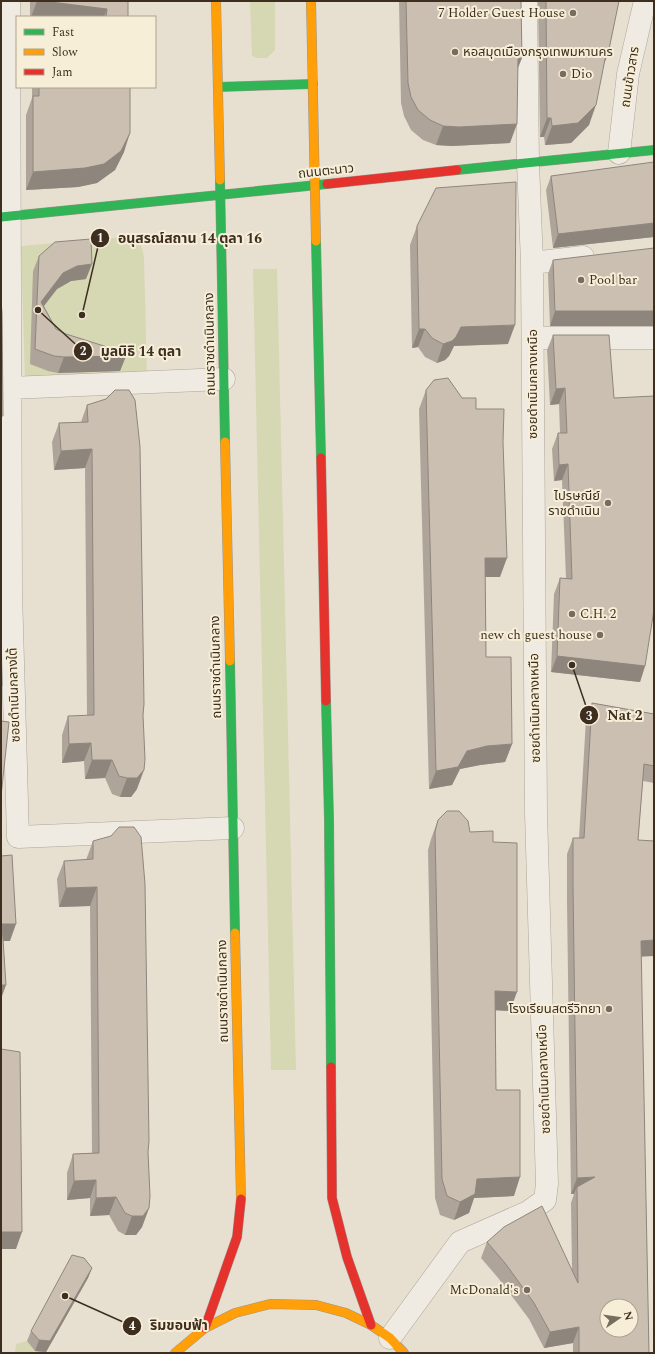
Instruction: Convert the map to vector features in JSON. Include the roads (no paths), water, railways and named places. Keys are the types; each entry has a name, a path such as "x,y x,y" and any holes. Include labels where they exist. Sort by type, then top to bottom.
{"main road":[{"name":"ถนนราชดำเนินกลาง","path":"205,1328 237,1237 241,1205 216,1"},
{"path":"311,1 329,819 332,1198 347,1257 371,1325"},
{"path":"218,87 313,84"},
{"name":"ถนนตะนาว","path":"5,217 654,150"},
{"path":"176,1353 205,1328 235,1313 270,1304 316,1305 346,1312 371,1325 397,1345"}],"street":[{"name":"ซอยดำเนินกลางใต้","path":"10,1 5,217 6,310 10,388 11,592 18,837 233,828"},
{"name":"ซอยดำเนินกลางเหนือ","path":"397,1345 460,1242 528,1212 545,1200 547,1184 536,813 533,338 528,163 526,1"},
{"name":"ถนนข้าวสาร","path":"619,154 628,74 645,1"},
{"path":"532,263 601,255"},
{"path":"533,338 654,338"},
{"path":"10,388 224,379"}],"place":[{"name":"7 Holder Guest House","path":"573,13"},
{"name":"หอสมุดเมืองกรุงเทพมหานคร","path":"455,52"},
{"name":"Dio","path":"563,74"},
{"name":"Pool bar","path":"581,280"},
{"name":"มูลนิธิ 14 ตุลา","path":"38,310"},
{"name":"อนุสรณ์สถาน 14 ตุลา 16","path":"82,315"},
{"name":"ไปรษณีย์ ราชดำเนิน","path":"608,503"},
{"name":"C.H. 2","path":"572,614"},
{"name":"new ch guest house","path":"600,635"},
{"name":"Nat 2","path":"572,665"},
{"name":"โรงเรียนสตรีวิทยา","path":"609,1009"},
{"name":"McDonald's","path":"527,1290"},
{"name":"ริมขอบฟ้า","path":"65,1296"}]}
